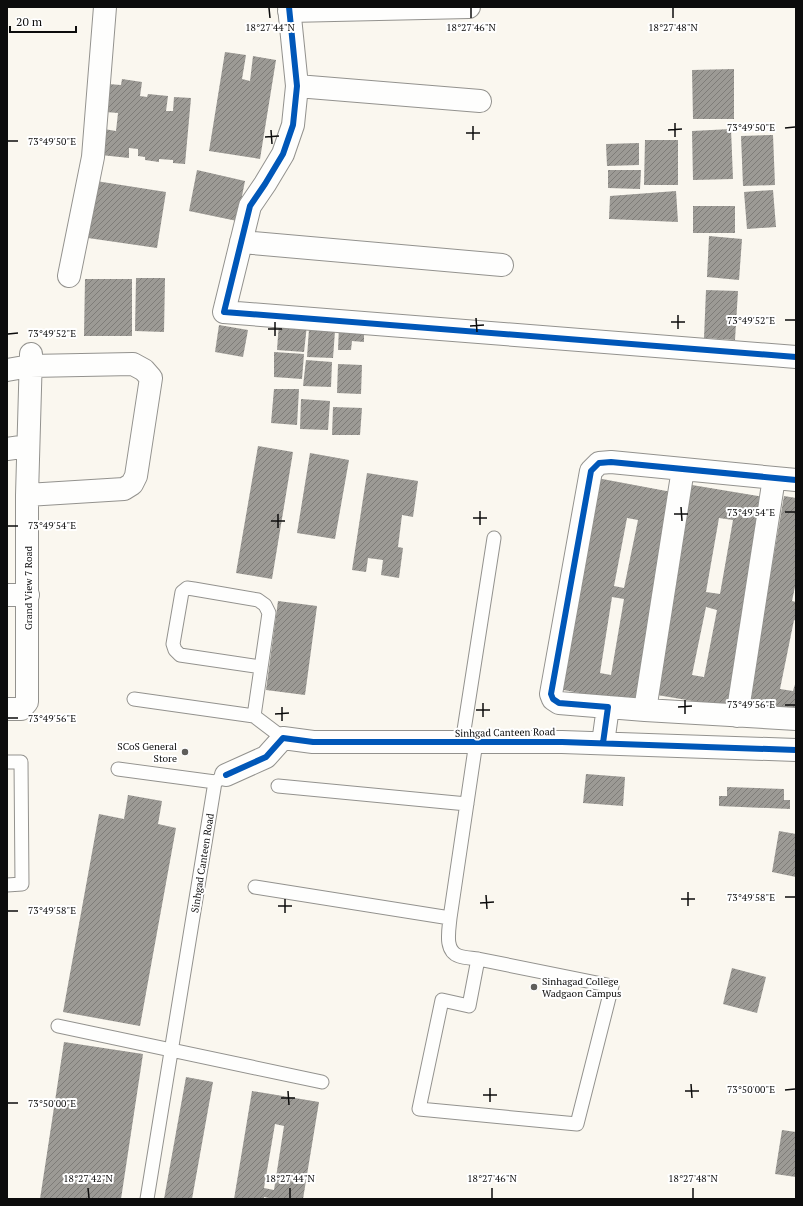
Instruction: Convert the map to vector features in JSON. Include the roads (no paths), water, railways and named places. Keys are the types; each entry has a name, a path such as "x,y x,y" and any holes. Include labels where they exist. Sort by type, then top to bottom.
{"street":[{"path":"69,276 93,157 105,7"},
{"path":"469,7 289,9 297,86 294,125 283,154 266,184 250,206 224,312 796,357"},
{"path":"297,86 480,101"},
{"path":"241,242 502,265"},
{"path":"7,370 30,360 133,364 144,370 151,378 136,476 132,484 124,489 27,495"},
{"name":"Grand View 7 Road","path":"7,709 21,709 27,702 18,595 27,495 30,360"},
{"path":"7,450 28,446"},
{"path":"796,480 611,462 600,463 591,471 550,694 553,699 559,703 796,719"},
{"path":"645,710 683,469"},
{"path":"738,716 774,478"},
{"path":"603,743 608,707"},
{"path":"220,778 266,757 284,738"},
{"name":"Sinhgad Canteen Road","path":"284,738 313,742 562,742 796,750"}],"lane":[{"path":"478,959 468,1006 442,1000 419,1109 577,1124 612,986 478,959 457,956 451,950 448,942 450,918 467,804 469,742 494,538"},
{"path":"254,716 269,613 265,605 258,600 194,589 187,588 182,592 173,644 175,650 180,655 261,667"},
{"path":"134,699 254,716 284,738"},
{"path":"7,762 21,762 22,884 7,885"},
{"path":"118,769 220,778"},
{"name":"Sinhgad Canteen Road","path":"147,1199 171,1051 220,778"},
{"path":"278,786 467,804"},
{"path":"255,887 450,918"},
{"path":"58,1026 322,1082"}],"place":[{"name":"SCoS General Store","path":"185,752"},
{"name":"Sinhagad College Wadgaon Campus","path":"534,987"}]}
